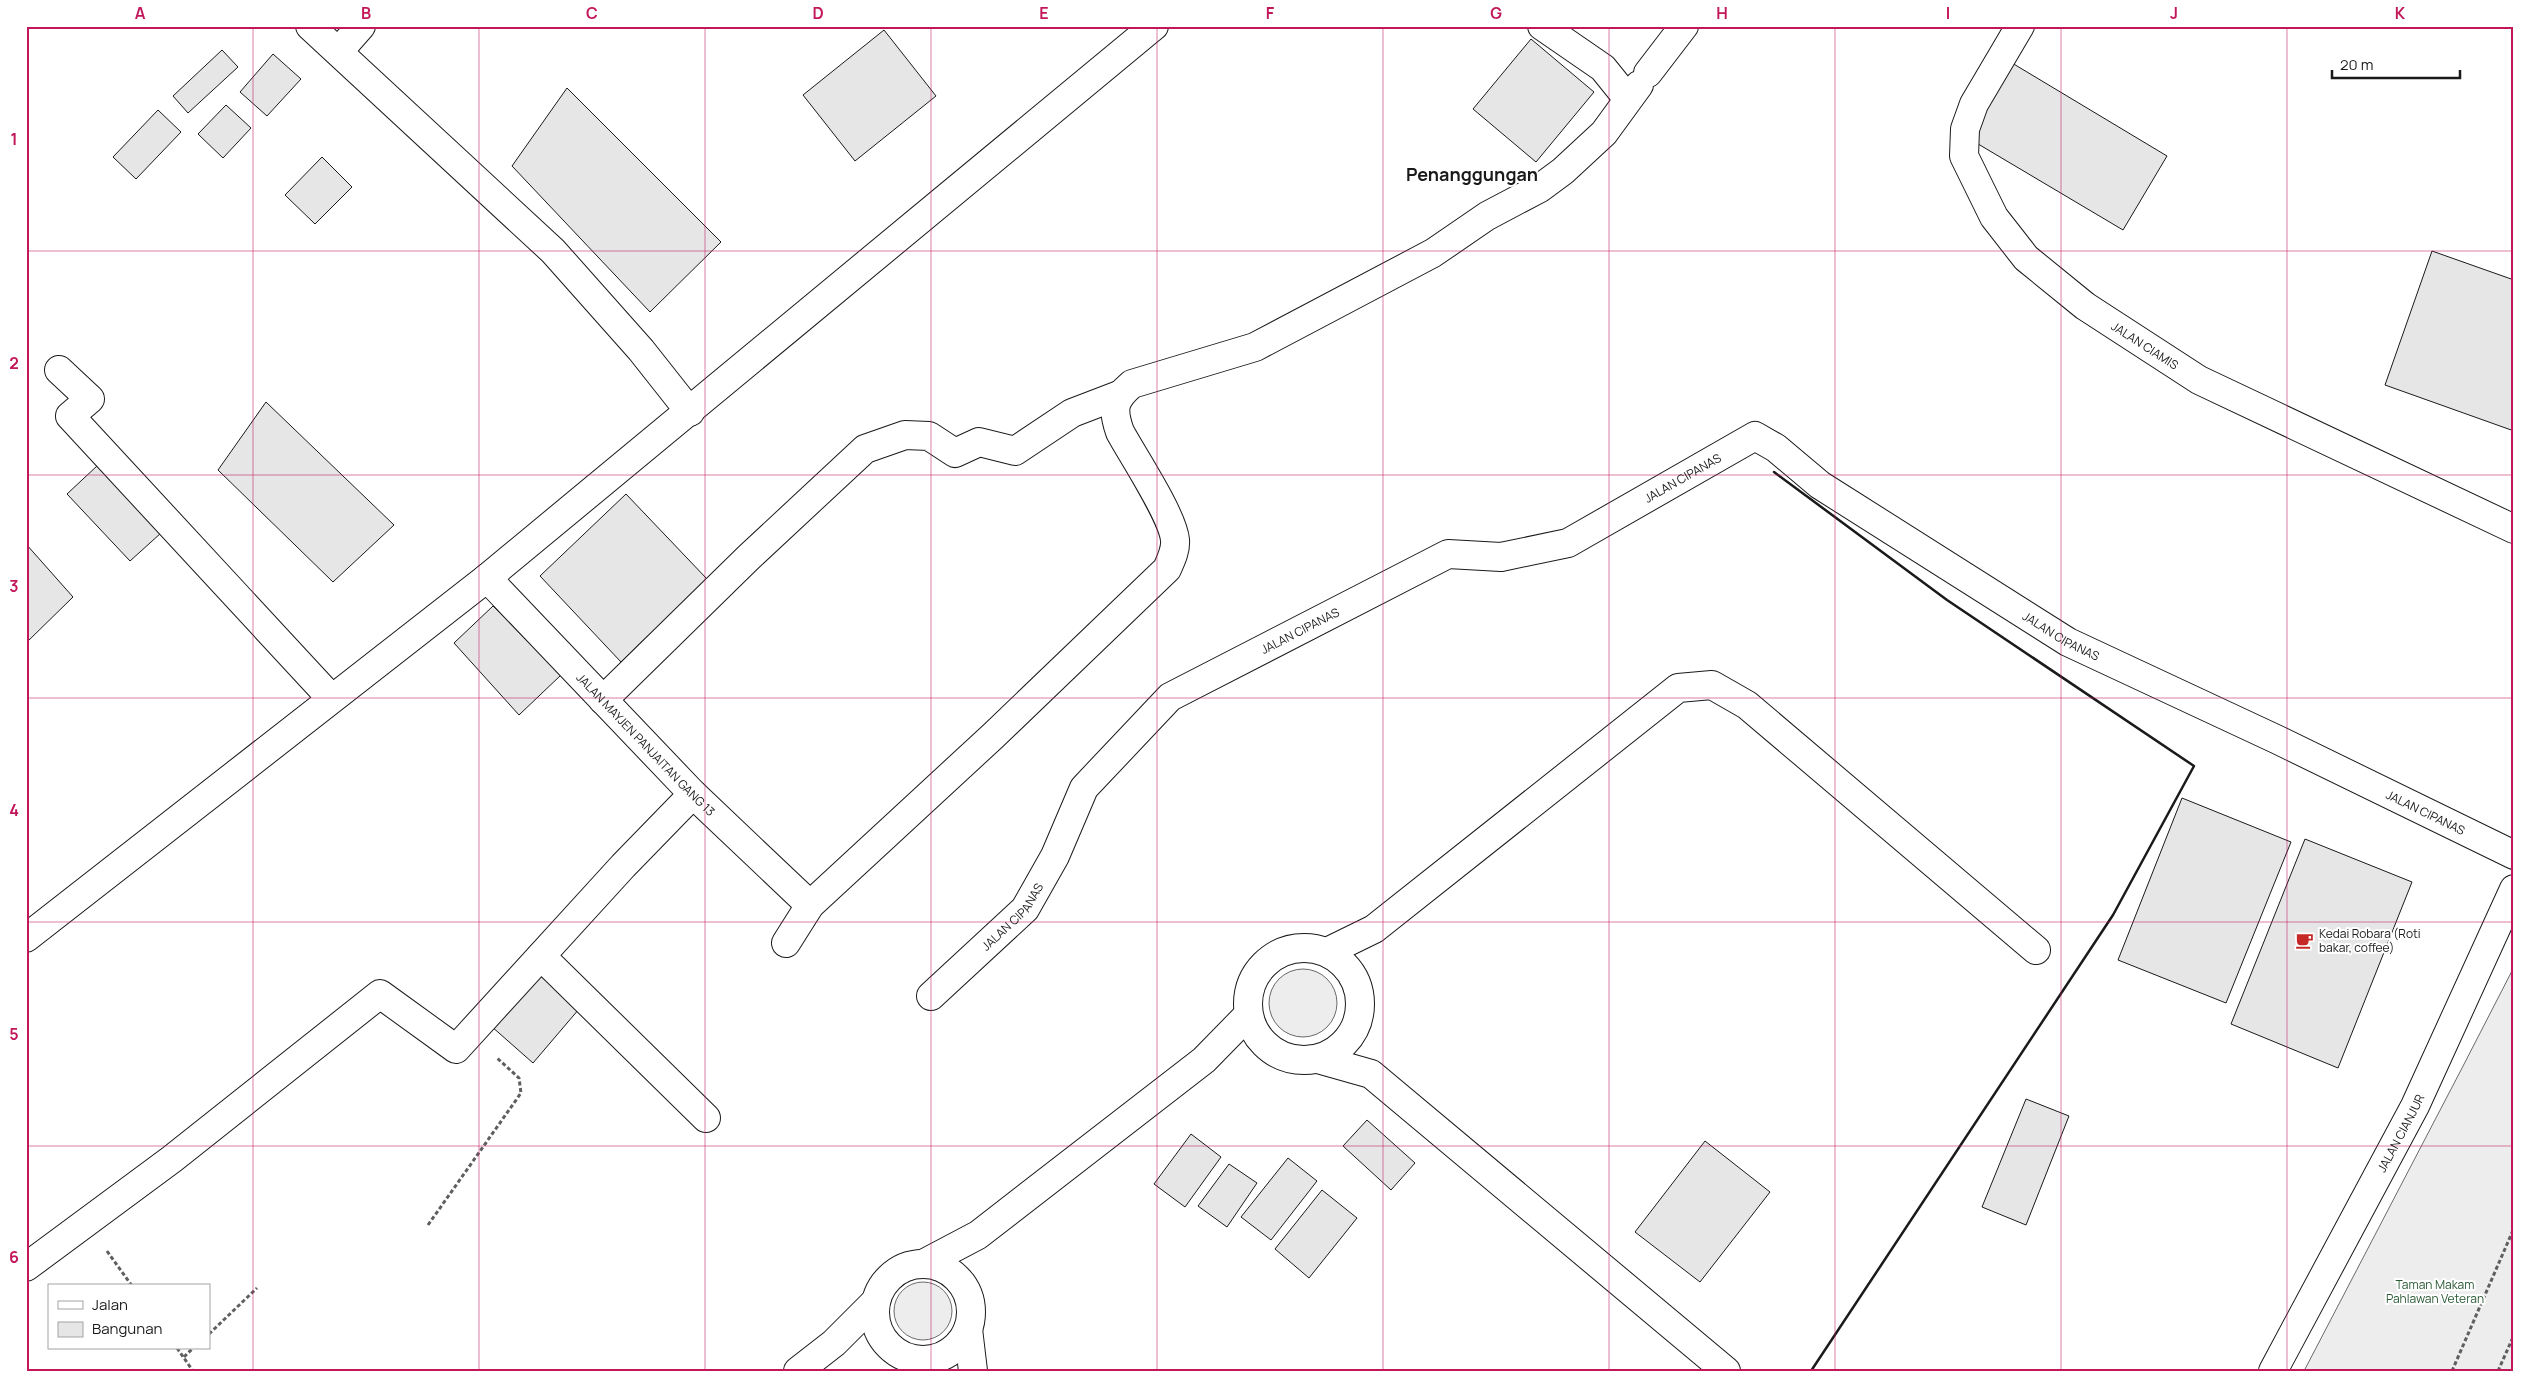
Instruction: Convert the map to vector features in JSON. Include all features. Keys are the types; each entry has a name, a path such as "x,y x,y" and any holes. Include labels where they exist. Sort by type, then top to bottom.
{"street":[{"path":"310,26 553,251 641,350 690,412"},
{"path":"338,51 361,26"},
{"path":"26,938 487,578 690,412 1154,26"},
{"path":"1542,26 1603,68 1638,86"},
{"path":"603,700 749,557 865,450 906,436 929,436 955,453 979,442 1015,451 1072,412 1119,395 1132,384 1255,347 1433,253 1486,216 1540,188 1563,171 1604,133 1684,26"},
{"name":"JALAN CIAMIS","path":"2020,26 1974,104 1965,129 1964,156 1994,218 2026,258 2085,306 2199,380 2514,529"},
{"path":"59,370 90,399 70,416 331,698"},
{"path":"786,943 810,905 994,735 1167,569 1173,556 1176,540 1170,522 1120,432 1115,418 1119,395"},
{"name":"JALAN CIPANAS","path":"931,996 1025,909 1055,856 1084,788 1170,697 1448,554 1501,557 1568,543 1755,436 1776,448 1820,485 2068,642 2514,855"},
{"name":"JALAN MAYJEN PANJAITAN GANG 13","path":"487,578 693,794 810,905"},
{"path":"1327,952 1374,929 1678,688 1712,685 1747,705 2036,950"},
{"path":"26,1267 172,1159 380,994 456,1049 623,866 693,794"},
{"name":"JALAN CIANJUR","path":"2273,1371 2415,1106 2514,888"},
{"path":"1352,976 1374,929"},
{"path":"1293,948 1310,948 1327,952 1342,962 1352,976 1359,993 1360,1010 1356,1028 1334,1053 1318,1059 1299,1061 1281,1056 1265,1046 1254,1031 1248,1015 1248,997 1252,980 1263,966 1276,955 1293,948"},
{"path":"541,956 706,1118"},
{"path":"925,1263 978,1235 1204,1060 1248,1015"},
{"path":"1356,1028 1371,1074"},
{"path":"1204,1060 1265,1046"},
{"path":"1318,1059 1371,1074 1726,1371"},
{"path":"970,1299 963,1285 953,1274 940,1266 925,1263 909,1265 894,1272 883,1285 876,1301 875,1317 880,1333 889,1347 903,1356 944,1365 950,1352 961,1342 968,1329 971,1314 970,1263 978,1235"},
{"path":"798,1371 834,1343 876,1301"},
{"path":"968,1329 974,1371"},
{"path":"834,1343 889,1347"}],"path":[{"path":"428,1225 521,1092 519,1078 470,1034"},
{"path":"86,1222 131,1284"},
{"path":"2452,1371 2514,1228"},
{"path":"210,1333 257,1288"},
{"path":"2498,1371 2514,1336"},
{"path":"179,1350 193,1371"},
{"path":"184,1357 191,1350"}],"shaded area":[{"name":"Taman Makam Pahlawan Veteran","path":"2514,967 2514,1371 2304,1371 2461,1070"},
{"path":"1303,969 1316,972 1327,979 1334,990 1337,1003 1334,1016 1327,1027 1316,1034 1303,1037 1290,1034 1279,1027 1272,1016 1269,1003 1272,990 1279,979 1290,972"},
{"path":"923,1282 939,1287 947,1295 952,1311 947,1327 939,1335 923,1340 907,1335 899,1327 894,1311 899,1295 907,1287"}],"building":[{"path":"884,30 936,96 855,161 803,95"},
{"path":"1531,39 1594,92 1536,162 1473,109"},
{"path":"222,50 238,67 188,113 173,96"},
{"path":"273,54 301,79 267,116 240,92"},
{"path":"2012,63 2167,156 2123,230 1968,138"},
{"path":"567,88 721,242 650,312 512,166"},
{"path":"226,105 251,128 223,158 198,134"},
{"path":"158,110 181,132 136,179 113,157"},
{"path":"322,157 352,187 315,224 285,195"},
{"path":"2432,251 2514,280 2514,431 2385,385"},
{"path":"266,402 394,525 333,582 218,470"},
{"path":"98,465 161,533 130,561 67,494"},
{"path":"626,494 707,579 621,662 540,576"},
{"path":"26,544 73,597 26,643"},
{"path":"493,606 561,675 519,715 454,643"},
{"path":"2182,798 2291,842 2226,1003 2118,960"},
{"path":"2305,839 2412,882 2338,1068 2231,1024"},
{"path":"542,966 585,1002 533,1063 491,1026"},
{"path":"2026,1099 2069,1116 2026,1225 1982,1207"},
{"path":"1367,1120 1415,1163 1391,1190 1343,1146"},
{"path":"1191,1134 1221,1157 1185,1207 1154,1184"},
{"path":"1705,1141 1770,1192 1700,1282 1635,1232"},
{"path":"1288,1158 1317,1181 1271,1240 1241,1217"},
{"path":"1229,1164 1257,1183 1227,1227 1198,1206"},
{"path":"1322,1190 1357,1218 1309,1278 1275,1249"}],"wall":[{"path":"1774,472 1947,600 2194,766 2113,915 1811,1371"}],"place":[{"name":"Kedai Robara (Roti bakar, coffee)","path":"2305,940"}],"district":[{"name":"Penanggungan","path":"1472,174"}]}
